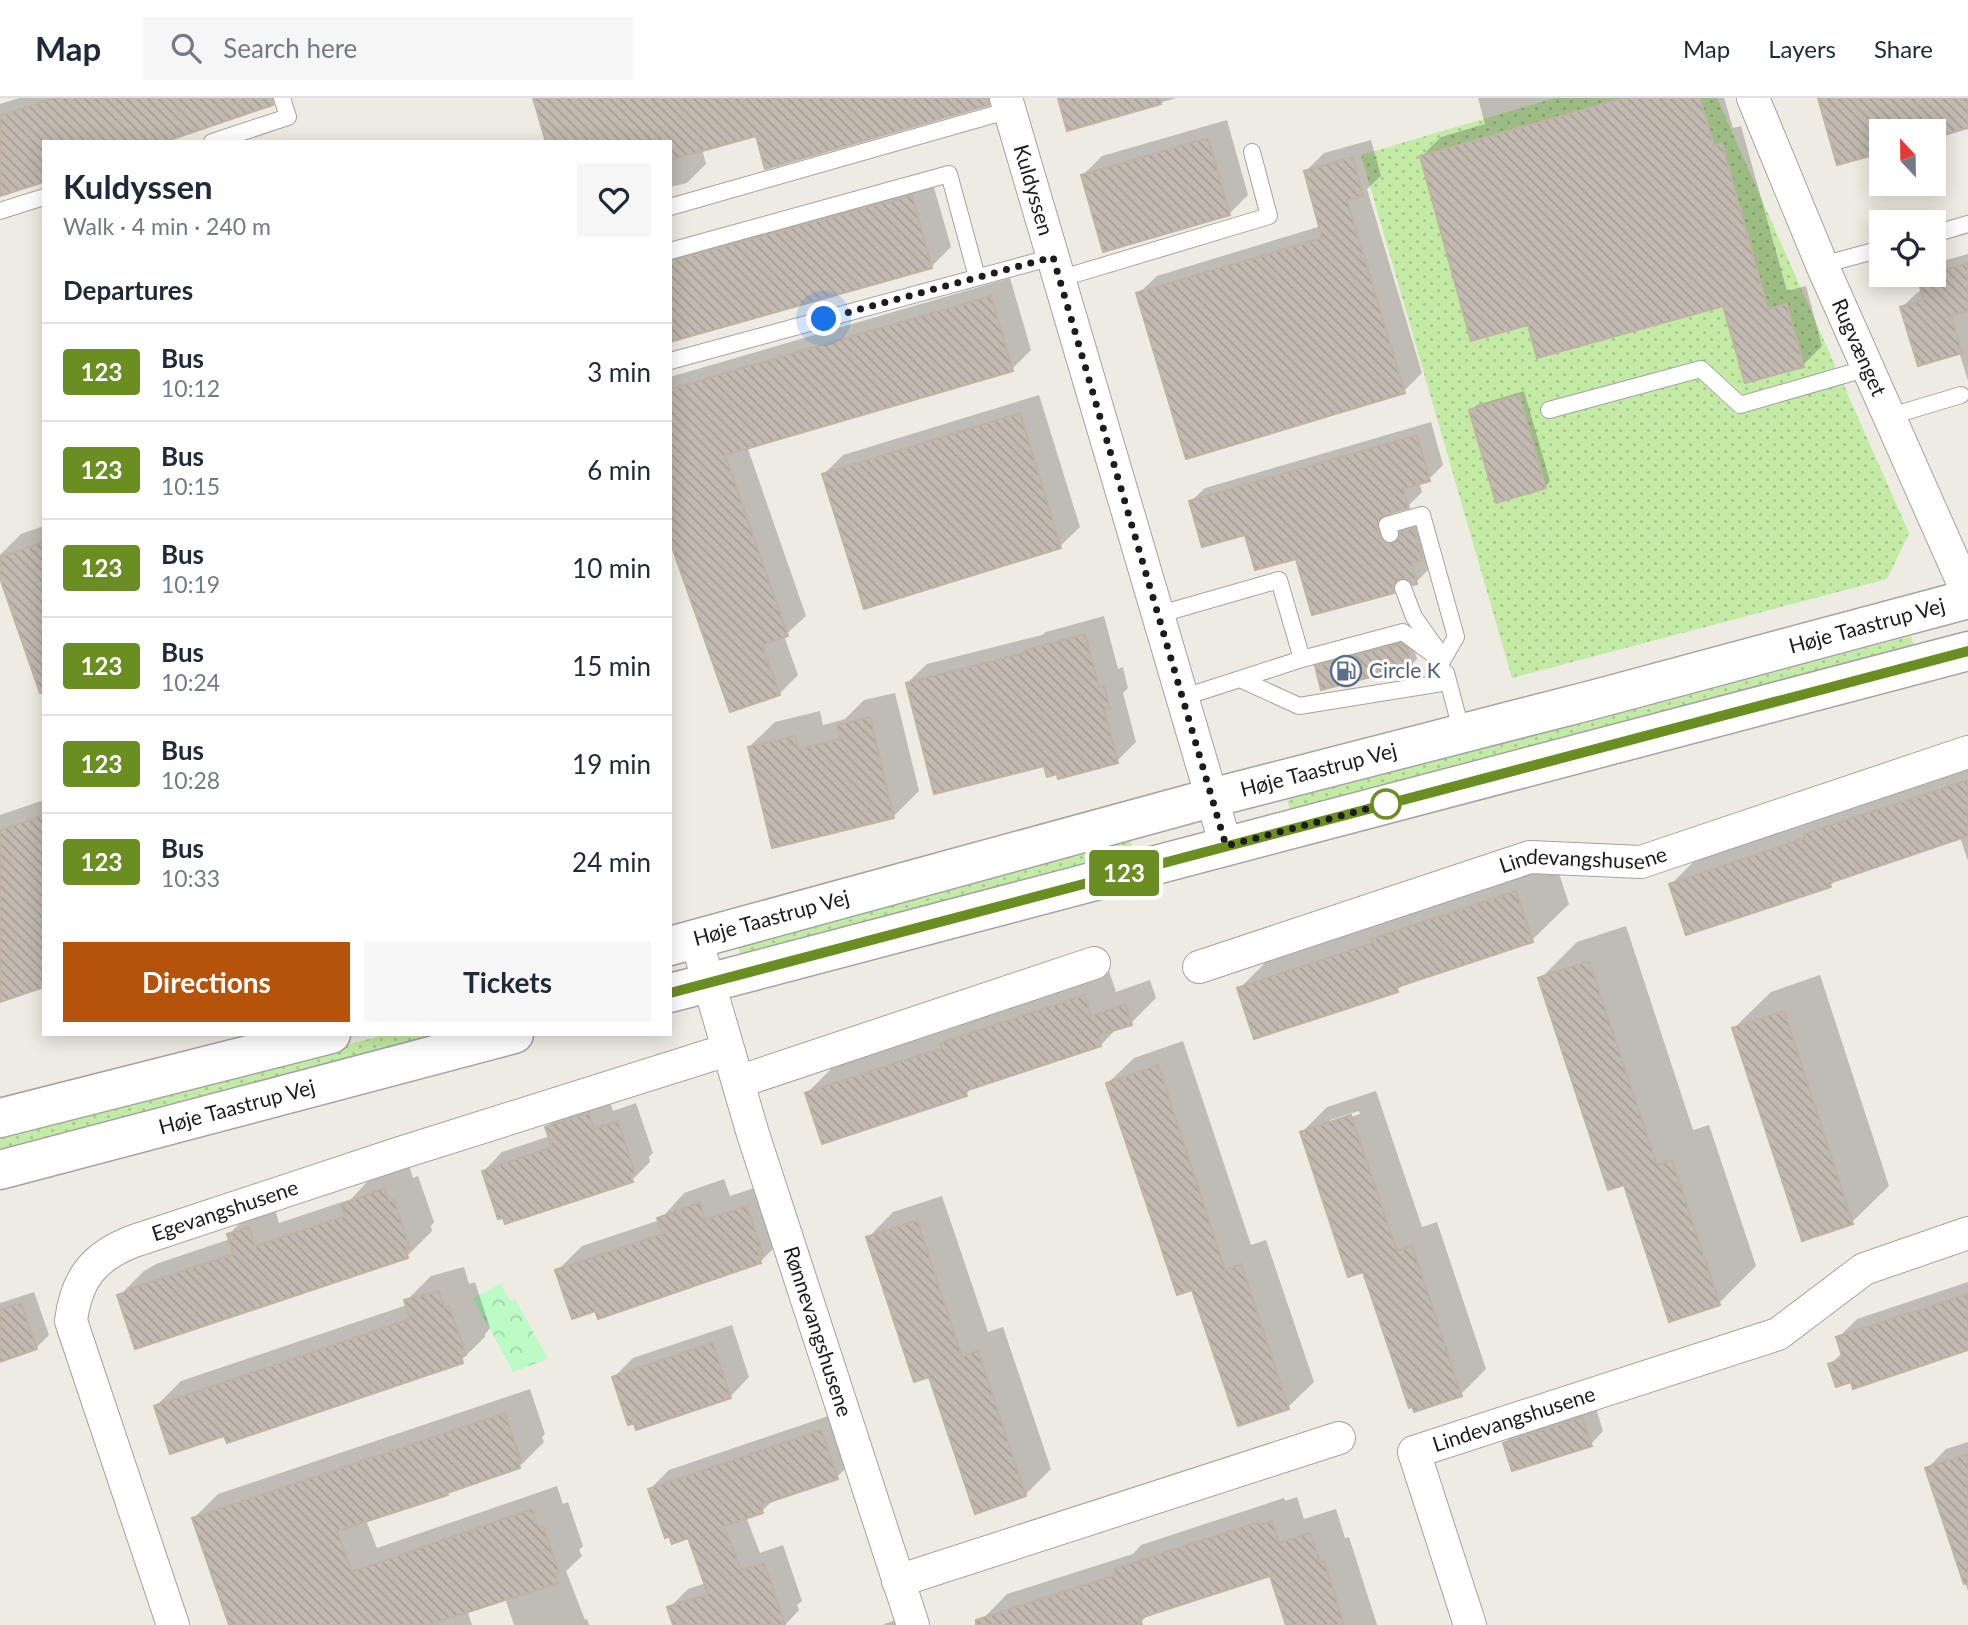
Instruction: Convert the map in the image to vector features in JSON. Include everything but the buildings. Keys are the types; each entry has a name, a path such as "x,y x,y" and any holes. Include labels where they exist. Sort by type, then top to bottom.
{"street":[{"name":"Rugvænget","path":"1753,98 1822,265 1891,416 1968,597"},
{"name":"Kuldyssen","path":"1008,104 1226,846"},
{"name":"Høje Taastrup Vej","path":"683,943 1211,798 1968,597"},
{"path":"672,992 1968,651"},
{"name":"Lindevangshusene","path":"1199,967 1530,857 1641,862 1968,752"},
{"name":"Rønnevangshusene","path":"683,943 708,983 737,1083 913,1625"},
{"path":"737,1083 1094,963"},
{"path":"0,1118 323,1036"},
{"name":"Høje Taastrup Vej","path":"0,1170 506,1036"},
{"name":"Egevangshusene","path":"173,1625 71,1321 78,1290 96,1263 119,1247 134,1241 409,1150 727,1050"},
{"name":"Lindevangshusene","path":"1470,1625 1414,1452 1778,1334 1864,1269 1968,1233"},
{"path":"898,1581 1339,1438"}],"lane":[{"path":"218,140 288,117 282,98"},
{"path":"672,206 1008,104"},
{"path":"672,361 978,277 1056,268 1269,216 1252,152"},
{"path":"672,250 949,174 978,277"},
{"path":"0,211 42,198"},
{"path":"1946,230 1968,224"},
{"path":"1822,265 1869,252"},
{"path":"1549,410 1701,369 1740,405 1868,368"},
{"path":"1891,416 1961,395"},
{"path":"1390,534 1387,525 1422,516 1456,637 1442,661"},
{"path":"1157,615 1279,580 1302,659"},
{"path":"1403,588 1413,617 1439,651 1462,733"},
{"path":"1181,698 1302,659 1403,632 1442,661"},
{"path":"1240,679 1299,706 1448,682"}],"green space":[{"path":"1555,98 1717,98 1909,533 1887,579 1512,678 1361,155"},
{"path":"1911,636 1915,651 1290,810 1287,799 1656,704"},
{"path":"1130,840 1135,855 741,959 738,942"},
{"path":"380,1036 445,1036 0,1154 0,1136"},
{"path":"501,1284 510,1301 515,1299 548,1359 513,1372 473,1298"}],"bus line":[{"name":"123","path":"672,992 1968,651"}],"place":[{"name":"Circle K","path":"1346,671"}],"route":[{"path":"824,319 1053,257 1226,846 1386,804"}]}
